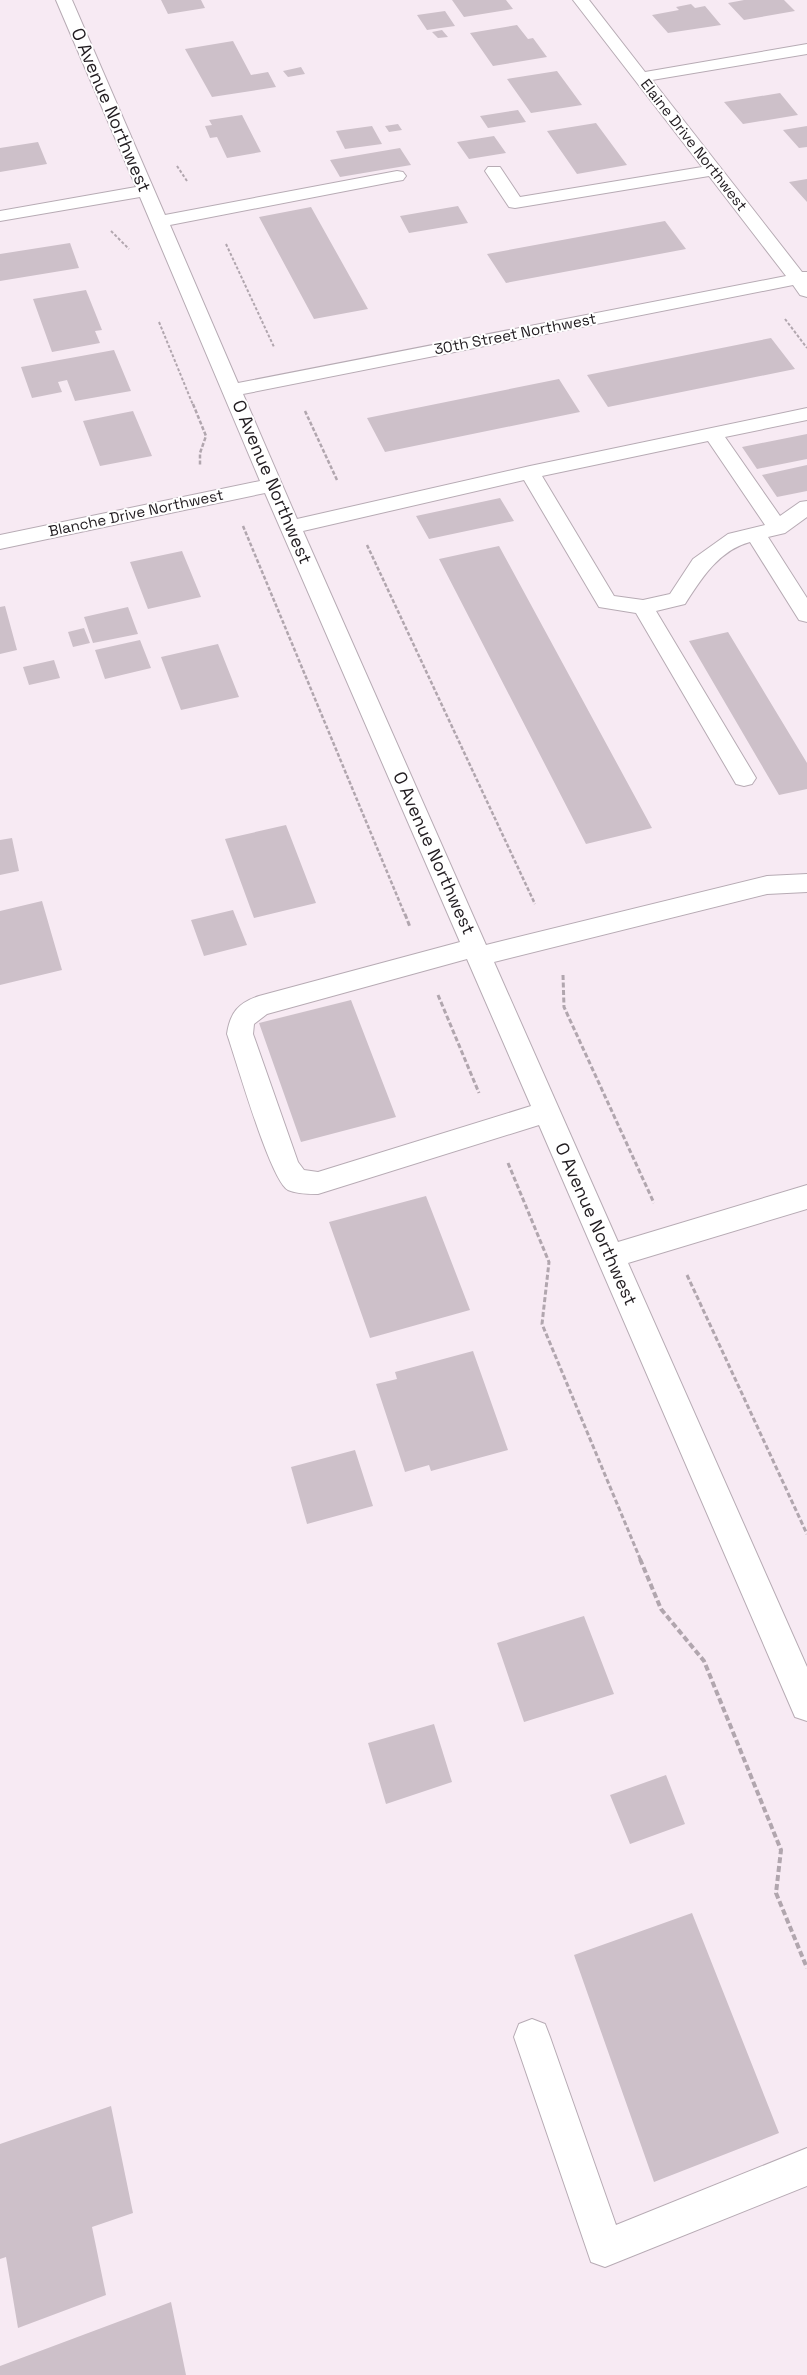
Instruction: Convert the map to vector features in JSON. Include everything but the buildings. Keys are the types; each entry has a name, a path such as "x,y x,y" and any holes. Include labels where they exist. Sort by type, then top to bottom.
{"street":[{"name":"O Avenue Northwest","path":"64,0 272,485 807,1705"},
{"name":"Elaine Drive Northwest","path":"582,0 713,170 804,282"},
{"path":"642,78 807,49"},
{"path":"494,171 515,203 713,170"},
{"path":"159,222 397,176"},
{"path":"0,216 145,191"},
{"name":"30th Street Northwest","path":"232,390 804,282"},
{"path":"291,527 530,472 807,414"},
{"path":"713,434 778,528"},
{"path":"530,472 608,602 643,606 677,599 700,564 735,539 778,528 807,507"},
{"name":"Blanche Drive Northwest","path":"0,542 272,485"},
{"path":"755,533 807,615"},
{"path":"643,606 744,778"},
{"path":"547,1112 318,1183 296,1181 286,1167 240,1034 242,1019 259,1006 424,962 477,952 767,885 807,882"},
{"path":"611,1256 807,1197"},
{"path":"532,2037 605,2248 807,2167"}],"path":[{"path":"108,224 110,230 129,248 132,257"},
{"path":"784,317 807,348"},
{"path":"158,320 206,436 200,453 200,470"},
{"path":"304,411 537,908"},
{"path":"241,521 549,1262 542,1324 661,1609 704,1661 781,1850 776,1892 807,1968"}]}
